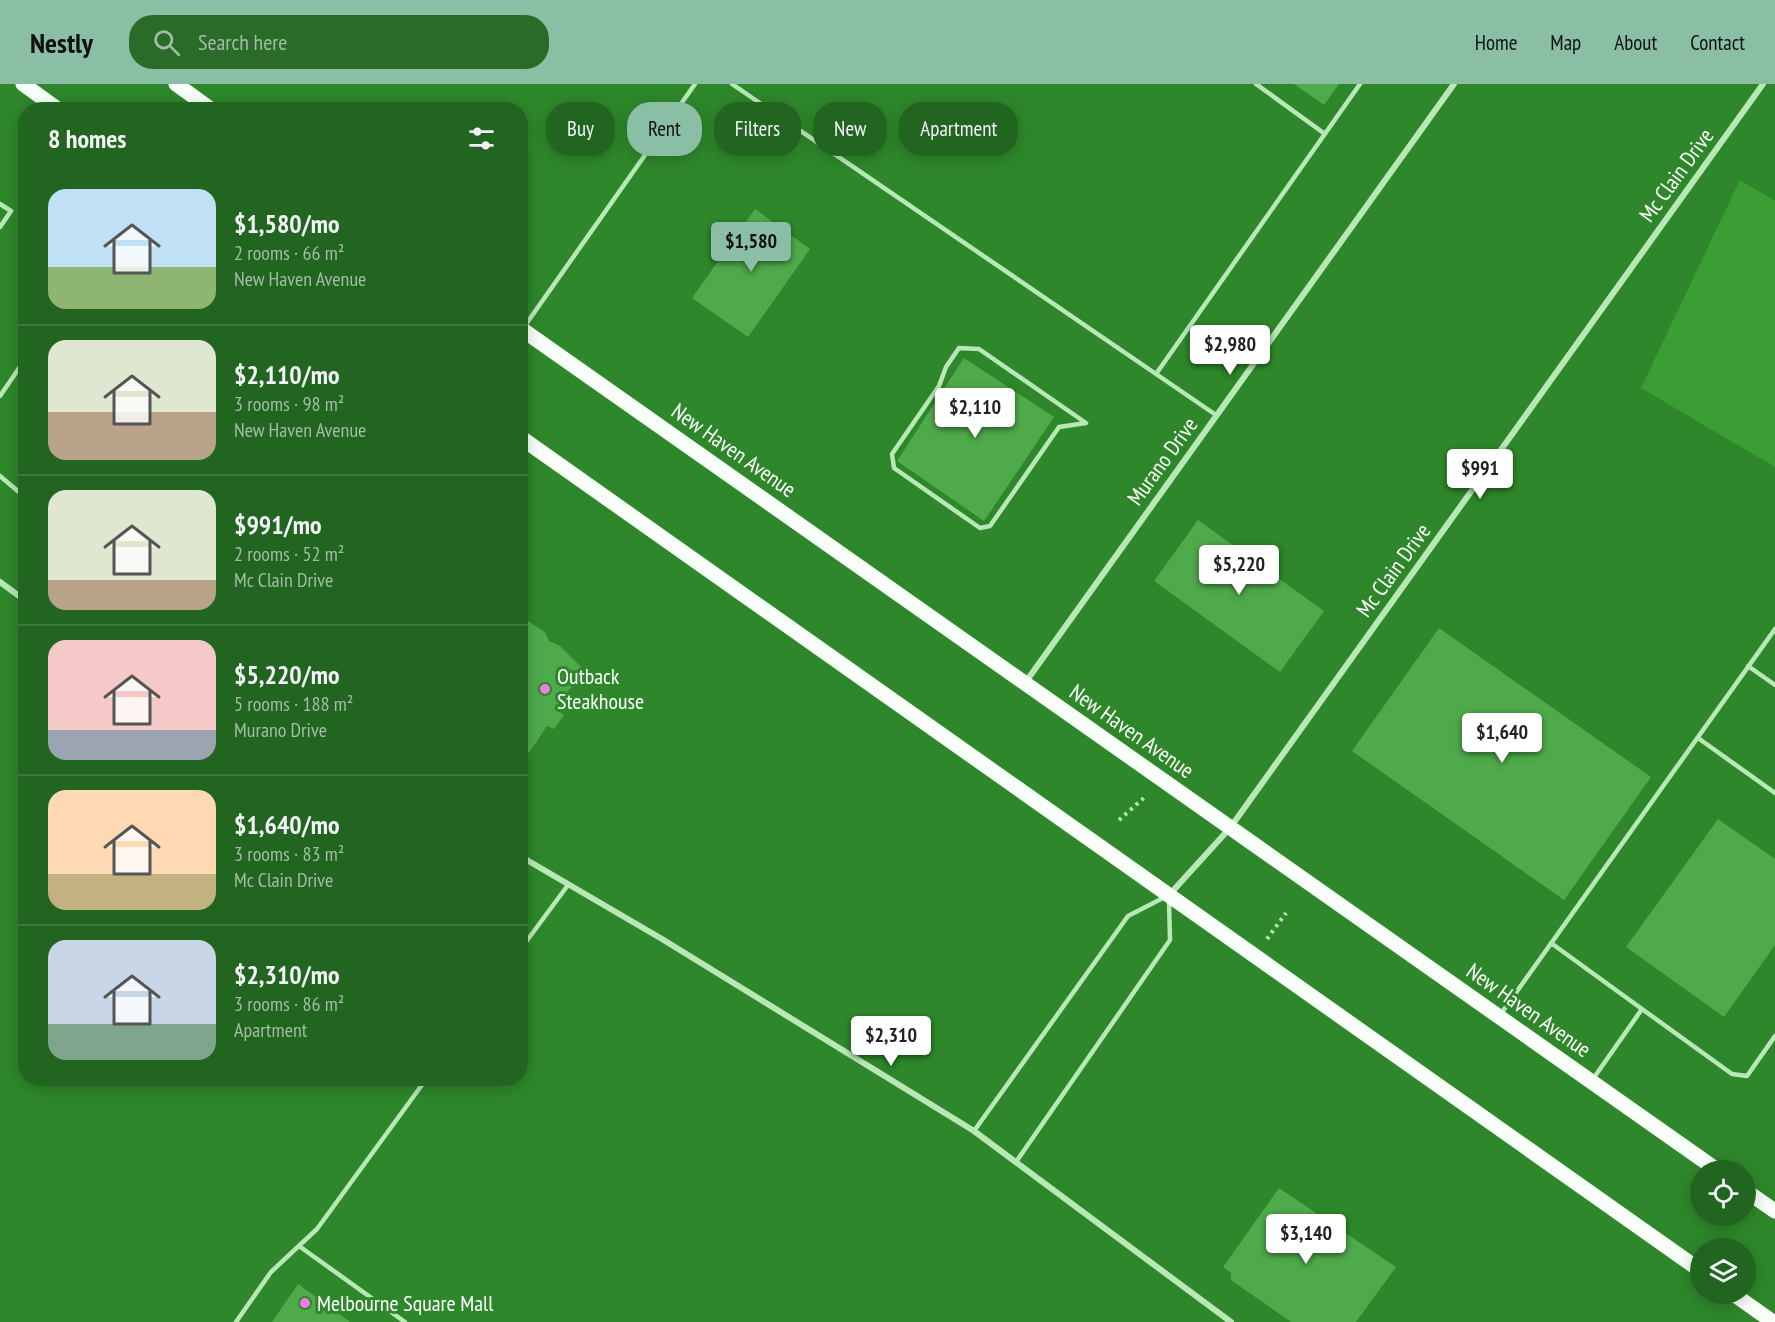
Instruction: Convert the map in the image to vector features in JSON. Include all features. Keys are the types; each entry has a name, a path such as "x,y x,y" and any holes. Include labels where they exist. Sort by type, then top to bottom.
{"main road":[{"path":"23,84 48,102"},
{"path":"176,84 201,102"},
{"name":"New Haven Avenue","path":"528,335 1703,1160"},
{"path":"528,443 1690,1263"},
{"path":"1756,1198 1775,1211"},
{"path":"1749,1305 1775,1309"},
{"path":"1749,1305 1773,1322"}],"street":[{"name":"Murano Drive","path":"1025,683 1454,84"},
{"name":"Mc Clain Drive","path":"1169,894 1230,828 1763,84"},
{"path":"0,582 18,595"},
{"path":"528,861 974,1131 1232,1322"}],"lane":[{"path":"528,320 695,84"},
{"path":"732,84 1216,416"},
{"path":"1256,84 1325,134"},
{"path":"1156,374 1360,84"},
{"path":"0,204 10,211 0,227"},
{"path":"959,348 979,349 1086,423 1059,427 990,526 980,528 894,468 892,454 939,386 946,368 959,348"},
{"path":"0,396 18,370"},
{"path":"0,476 18,491"},
{"path":"1499,1017 1775,629"},
{"path":"1748,666 1775,685"},
{"path":"1698,738 1775,793"},
{"path":"528,939 568,885"},
{"path":"974,1131 1128,916 1169,894 1170,940 1016,1162"},
{"path":"1551,944 1732,1074 1747,1076 1775,1036"},
{"path":"1591,1082 1642,1009"},
{"path":"236,1322 271,1272 317,1228 421,1086"},
{"path":"299,1246 405,1322"}],"path":[{"path":"1119,820 1145,797"},
{"path":"1264,943 1286,913"}],"green space":[{"path":"1740,180 1775,201 1775,467 1641,388"}],"building":[{"path":"1294,84 1339,84 1324,105"},
{"path":"755,209 810,249 748,337 692,298"},
{"path":"964,358 1054,417 984,521 897,461"},
{"path":"1198,520 1324,611 1280,672 1154,581"},
{"name":"Outback Steakhouse","path":"528,621 545,632 549,641 560,646 584,670 555,709 564,715 554,729 547,726 529,753"},
{"path":"1439,628 1651,777 1564,900 1352,751"},
{"path":"1718,819 1775,859 1775,945 1724,1017 1626,947"},
{"path":"1279,1188 1396,1267 1356,1322 1291,1322 1231,1280 1231,1273 1223,1267"},
{"name":"Melbourne Square Mall","path":"298,1284 350,1322 272,1322"}],"place":[{"name":"Outback Steakhouse","path":"545,689"},
{"name":"Melbourne Square Mall","path":"305,1303"}]}
